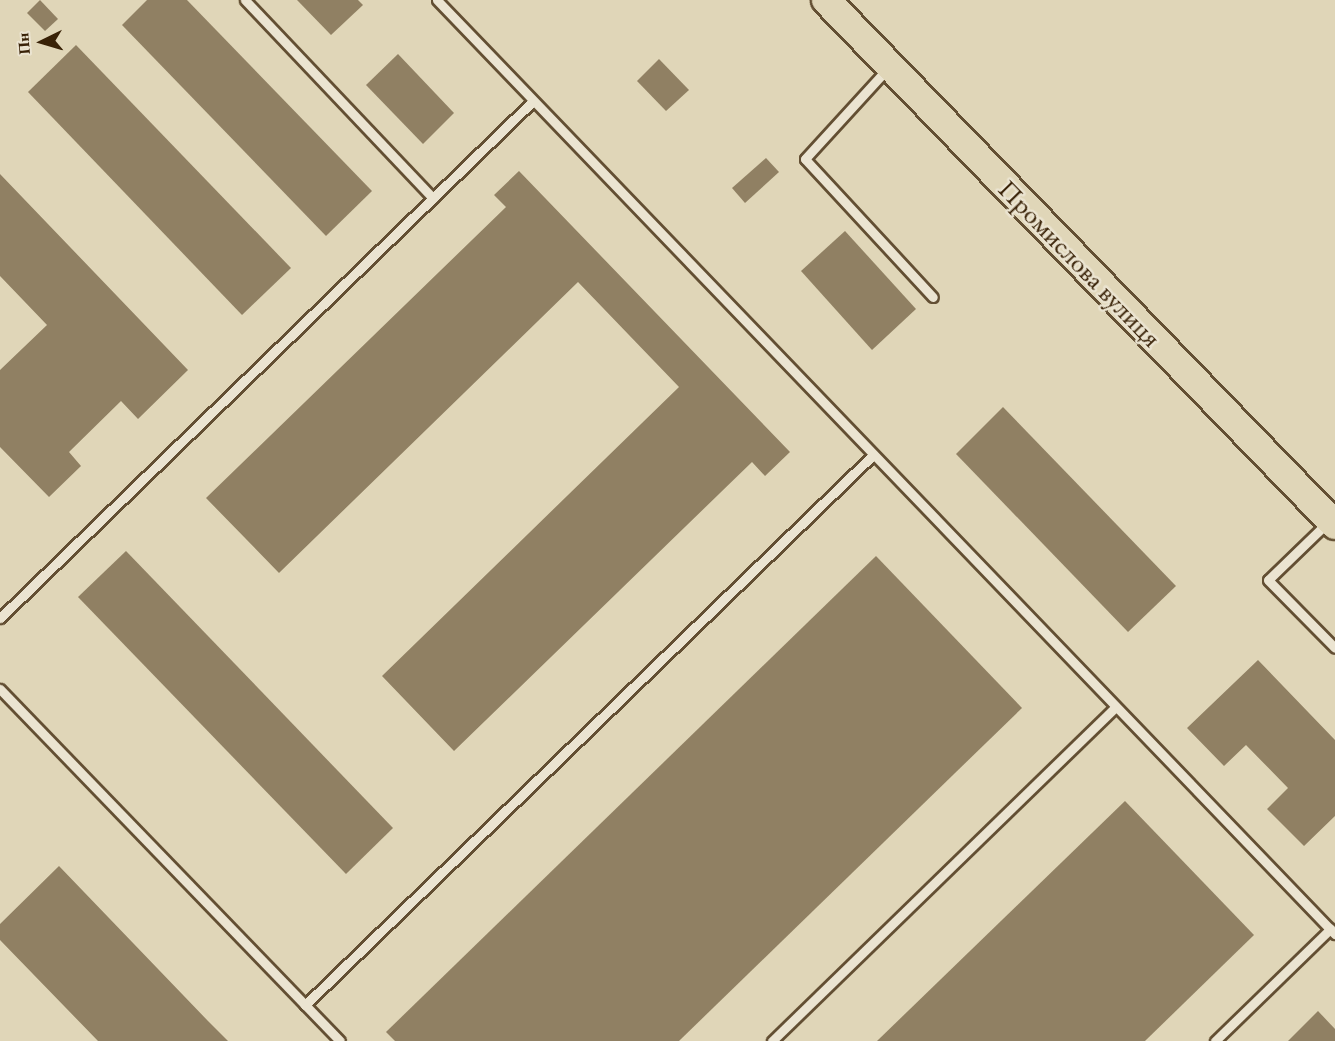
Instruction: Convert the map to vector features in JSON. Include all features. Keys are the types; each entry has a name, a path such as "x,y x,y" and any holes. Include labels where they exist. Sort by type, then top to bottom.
{"main road":[{"name":"Промислова вулиця","path":"826,0 1333,523"}],"lane":[{"path":"245,0 432,198"},
{"path":"437,0 532,102 1333,932 1215,1041"},
{"path":"890,66 805,159 933,297"},
{"path":"0,618 532,102"},
{"path":"305,1005 873,455"},
{"path":"1333,523 1269,580 1335,648"},
{"path":"0,689 340,1041"},
{"path":"772,1041 1116,707"}],"building":[{"path":"40,0 58,19 45,31 27,13"},
{"path":"147,0 187,0 372,191 326,236 122,25"},
{"path":"297,0 358,0 363,5 331,35"},
{"path":"76,45 291,268 242,315 28,92"},
{"path":"398,54 454,113 423,144 366,85"},
{"path":"659,59 689,90 666,111 637,81"},
{"path":"766,158 779,172 745,203 732,188"},
{"path":"519,171 790,452 765,476 752,462 454,751 382,676 679,387 578,282 279,573 206,498 506,207 494,195"},
{"path":"0,174 188,370 138,419 121,401 69,452 81,466 49,497 0,447 0,370 47,325 0,276"},
{"path":"845,231 916,309 872,350 801,271"},
{"path":"1003,407 1176,586 1128,632 956,454"},
{"path":"126,551 393,828 346,874 78,597"},
{"path":"876,556 1022,708 679,1041 395,1041 386,1032"},
{"path":"1258,660 1335,740 1335,816 1304,846 1267,809 1288,788 1246,745 1224,766 1187,728"},
{"path":"1125,801 1254,935 1145,1041 877,1041"},
{"path":"59,866 228,1041 98,1041 0,940 0,924"},
{"path":"1318,1011 1335,1029 1335,1041 1288,1041"}]}
